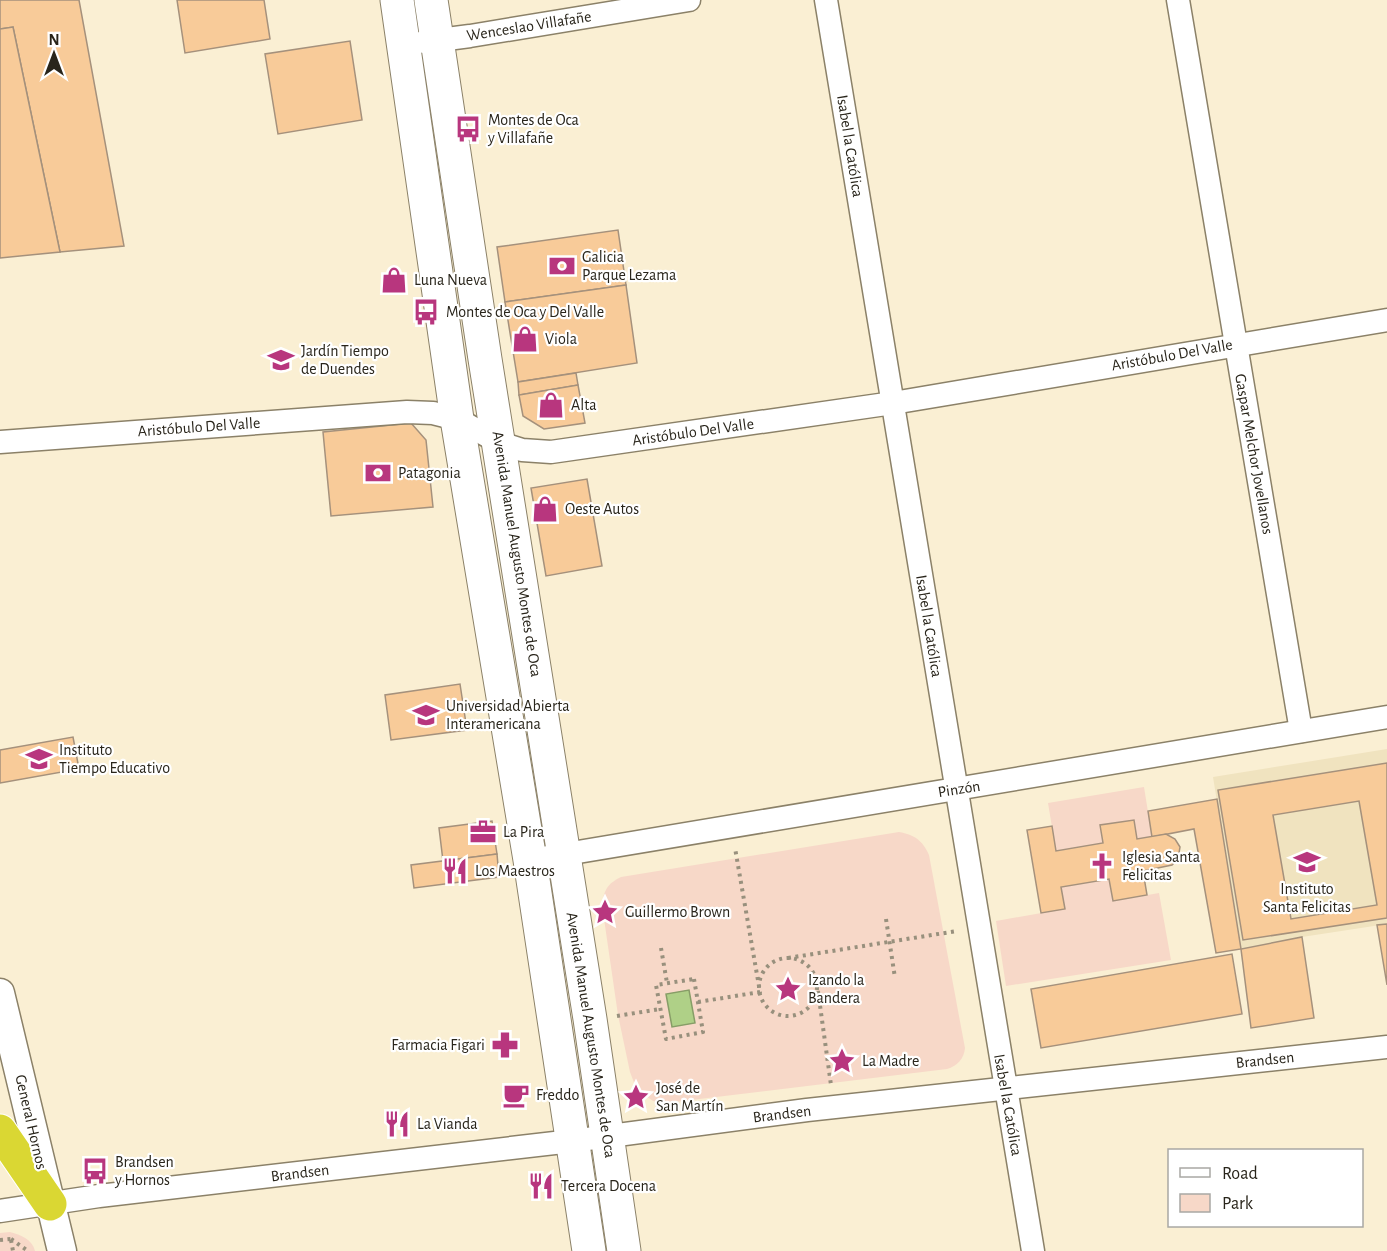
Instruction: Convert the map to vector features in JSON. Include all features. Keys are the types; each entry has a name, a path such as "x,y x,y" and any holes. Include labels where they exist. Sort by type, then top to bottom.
{"highway":[{"path":"0,1131 50,1203"}],"main road":[{"name":"Avenida Manuel Augusto Montes de Oca","path":"397,0 457,419 530,860 589,1251"},
{"name":"Avenida Manuel Augusto Montes de Oca","path":"431,0 624,1251"}],"street":[{"name":"Wenceslao Villafañe","path":"404,44 689,0"},
{"name":"Isabel la Católica","path":"826,0 1033,1251"},
{"name":"Gaspar Melchor Jovellanos","path":"1178,0 1301,731"},
{"name":"Aristóbulo Del Valle","path":"0,442 406,412 433,413 457,419 500,443 522,450 550,452 893,404 1235,344 1387,320"},
{"name":"Pinzón","path":"530,860 1387,717"},
{"name":"General Hornos","path":"0,993 62,1251"},
{"name":"Brandsen","path":"0,1211 835,1107 1387,1047"}],"path":[{"path":"731,826 763,1002 778,1014 788,1016 798,1014 807,1009 813,1001 817,992 817,981"},
{"path":"886,919 895,978"},
{"path":"760,993 759,982 763,973 769,965 778,960 979,927"},
{"path":"661,948 667,983"},
{"path":"788,958 807,965 817,981 835,1107"},
{"path":"694,979 703,1032 666,1039 656,985 667,983 694,979"},
{"path":"698,1002 760,993"},
{"path":"590,1019 660,1009"},
{"path":"0,1240 11,1239 28,1251"},
{"path":"11,1239 13,1251"}],"shaded area":[{"name":"Instituto Santa Felicitas","path":"1387,749 1387,924 1241,949 1213,777"},
{"path":"689,990 695,1023 672,1027 666,994"}],"green space":[{"path":"1144,787 1152,837 1137,839 1133,820 1100,825 1103,843 1056,851 1048,803"},
{"path":"899,832 917,839 929,855 965,1048 959,1062 947,1069 666,1103 653,1101 636,1088 630,1072 618,1015 602,905 605,891 612,882 621,877"},
{"path":"1109,879 1113,901 1159,893 1171,960 1006,986 996,921 1064,909 1061,887"},
{"path":"10,1232 29,1241 35,1251 0,1251 0,1233"}],"building":[{"path":"0,0 79,0 124,246 60,252 13,27 0,29"},
{"path":"177,0 264,0 270,39 185,53"},
{"path":"13,27 60,252 0,258 0,29"},
{"path":"350,41 362,120 278,134 265,54"},
{"name":"Galicia Parque Lezama","path":"618,230 626,285 505,302 497,247"},
{"path":"626,285 637,363 518,382 505,302"},
{"path":"576,373 578,385 519,395 518,382"},
{"name":"Alta","path":"578,385 585,423 544,429 523,416 519,395"},
{"name":"Patagonia","path":"411,423 426,440 433,507 331,516 323,432"},
{"path":"587,479 602,566 546,576 531,488"},
{"name":"Universidad Abierta Interamericana","path":"460,684 467,730 391,740 385,695"},
{"name":"Instituto Tiempo Educativo","path":"73,737 79,769 0,783 0,750"},
{"path":"1387,763 1387,918 1243,940 1218,790","holes":["1359,801 1377,905 1291,919 1273,815"]},
{"path":"1217,799 1241,949 1216,953 1194,829 1152,837 1148,811"},
{"name":"Iglesia Santa Felicitas","path":"1134,820 1137,839 1166,834 1175,839 1180,847 1178,859 1172,865 1143,871 1147,895 1113,901 1109,879 1061,887 1065,909 1041,913 1027,830 1052,826 1056,851 1103,843 1100,825"},
{"path":"492,821 497,854 443,861 439,828"},
{"name":"Los Maestros","path":"497,854 499,877 414,888 411,865"},
{"path":"1387,924 1387,985 1377,925"},
{"path":"1302,937 1314,1018 1251,1028 1241,949"},
{"path":"1232,954 1242,1014 1041,1048 1031,989"}],"place":[{"name":"Montes de Oca y Villafañe","path":"468,129"},
{"name":"Galicia Parque Lezama","path":"562,266"},
{"name":"Luna Nueva","path":"394,280"},
{"name":"Montes de Oca y Del Valle","path":"426,312"},
{"name":"Viola","path":"525,339"},
{"name":"Jardín Tiempo de Duendes","path":"281,360"},
{"name":"Alta","path":"551,405"},
{"name":"Patagonia","path":"378,473"},
{"name":"Oeste Autos","path":"545,509"},
{"name":"Universidad Abierta Interamericana","path":"426,715"},
{"name":"Instituto Tiempo Educativo","path":"39,759"},
{"name":"La Pira","path":"483,832"},
{"name":"Instituto Santa Felicitas","path":"1307,862"},
{"name":"Iglesia Santa Felicitas","path":"1102,866"},
{"name":"Los Maestros","path":"455,871"},
{"name":"Guillermo Brown","path":"605,912"},
{"name":"Izando la Bandera","path":"788,989"},
{"name":"Farmacia Figari","path":"505,1045"},
{"name":"La Madre","path":"842,1061"},
{"name":"Freddo","path":"516,1095"},
{"name":"José de San Martín","path":"636,1097"},
{"name":"La Vianda","path":"397,1124"},
{"name":"Brandsen y Hornos","path":"95,1171"},
{"name":"Tercera Docena","path":"541,1186"}]}
